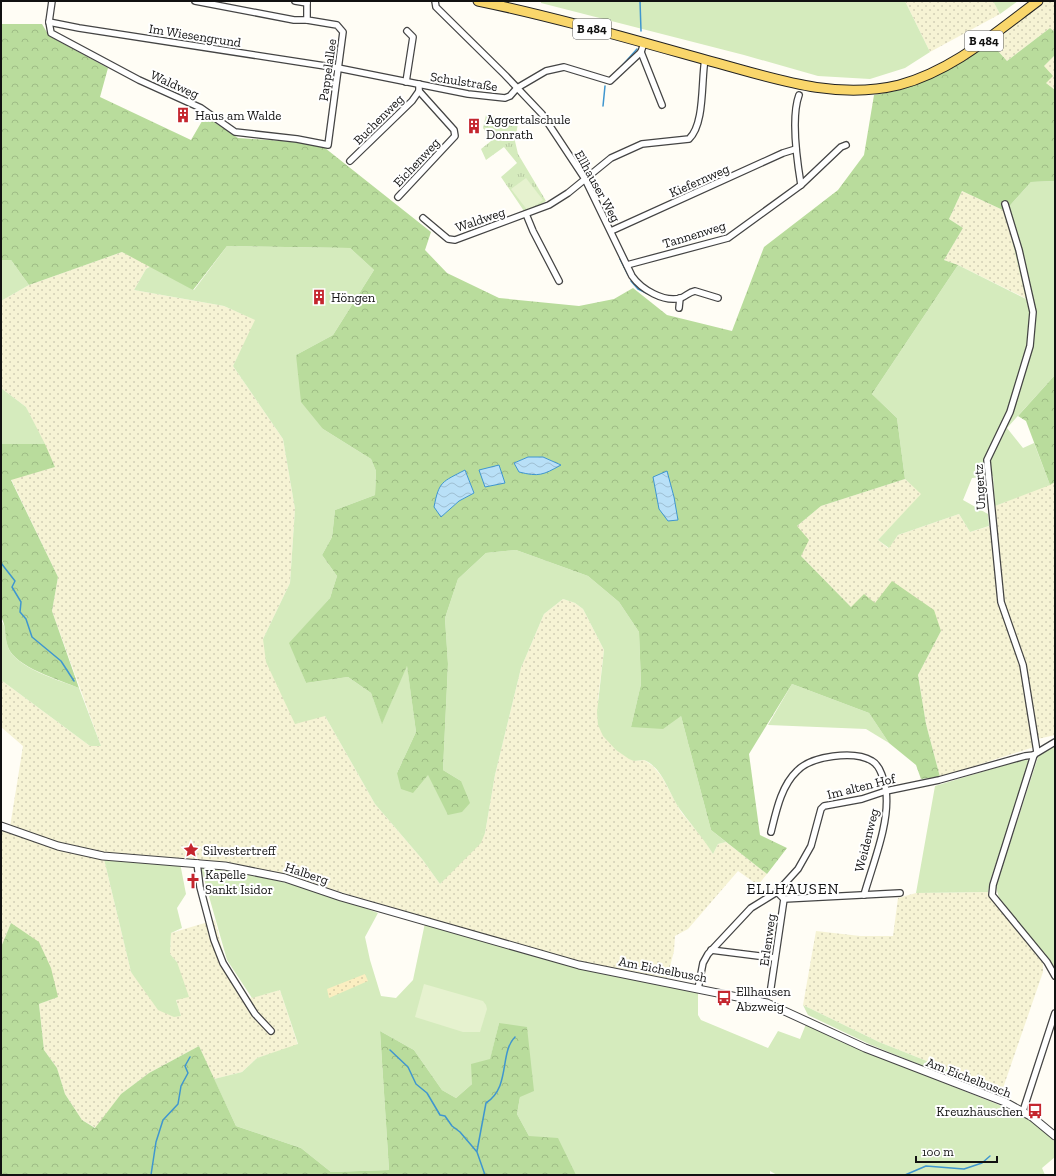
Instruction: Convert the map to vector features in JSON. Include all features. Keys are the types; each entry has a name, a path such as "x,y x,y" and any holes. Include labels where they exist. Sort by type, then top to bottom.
{"main road":[{"name":"B 484","path":"478,1 814,88 851,91 880,89 917,79 944,67 962,57 1038,1"}],"street":[{"path":"49,22 52,1"},
{"path":"195,1 294,20 307,20 307,2 295,1"},
{"name":"Ellhauser Weg","path":"435,1 436,7 542,114 585,179 607,226 639,286 657,296 680,298 695,291 718,298"},
{"name":"Pappelallee","path":"307,20 337,26 343,32 328,145"},
{"name":"Im Wiesengrund","path":"49,22 298,63 338,68"},
{"name":"Waldweg","path":"49,22 52,33 139,80 201,108 235,132 297,139 328,145"},
{"path":"406,82 413,37 407,31"},
{"name":"Schulstraße","path":"338,68 494,98 505,98 510,96 517,88 546,71 564,67 610,81 640,52 644,43"},
{"path":"640,52 662,105"},
{"name":"Waldweg","path":"423,218 448,239 455,240 549,205 568,193 611,158 642,144 688,139 694,134 701,101 705,60"},
{"path":"419,84 419,91"},
{"name":"Buchenweg","path":"350,161 412,101 419,91"},
{"name":"Eichenweg","path":"398,197 455,136 454,130 419,91"},
{"path":"800,95 797,109 796,149 801,185"},
{"name":"Tannenweg","path":"627,265 728,238 801,185 841,147 846,145"},
{"name":"Kiefernweg","path":"611,231 783,153 796,149"},
{"name":"Ungertz","path":"1005,204 1019,250 1034,312 1030,346 1010,412 987,460 1001,602 1023,665 1035,753"},
{"path":"526,214 533,231 559,280"},
{"path":"679,308 680,298"},
{"name":"Im alten Hof","path":"698,989 703,963 711,950 751,908 777,892 798,869 811,846 821,810 824,806 862,799 886,791 939,780 1035,753 1055,742"},
{"path":"1035,753 993,885 992,895 1047,962 1055,976"},
{"name":"Weidenweg","path":"771,832 784,791 797,770 829,756 856,756 872,761 878,766 883,778 886,791 887,811 864,894"},
{"name":"Halberg","path":"1,826 58,846 103,856 226,866 285,878 426,922"},
{"path":"197,863 200,887 214,940 223,963 255,1014 271,1031"},
{"name":"Erlenweg","path":"770,994 784,899 777,892"},
{"path":"784,899 900,893"},
{"name":"Am Eichelbusch","path":"426,922 579,965 766,1003 865,1048 1023,1111"},
{"path":"711,950 775,958"},
{"path":"1055,1014 1023,1111 1043,1124 1055,1136"}],"shaded area":[{"path":"905,1 993,1 1000,14 930,52"},
{"path":"1043,1 1055,1 1055,32 1050,28 1007,61 989,41"},
{"path":"1055,55 1055,90 1046,83 1044,66"},
{"path":"962,191 1005,211 1027,299 958,265 944,260 963,228 949,219"},
{"path":"122,252 151,266 146,269 134,290 224,306 256,320 233,366 283,439 295,509 290,583 263,639 325,716 375,804 422,859 440,884 485,833 495,775 521,668 544,614 563,599 575,603 583,609 604,650 598,699 634,761 644,760 653,766 662,777 681,812 705,841 713,854 718,844 726,842 767,874 758,885 738,871 688,929 675,936 674,951 667,978 581,962 343,893 288,875 227,862 104,854 73,848 10,827 23,746 1,727 1,680 90,746 101,746 52,611 58,577 11,479 55,467 26,407 1,388 1,301 29,285"},
{"path":"905,479 922,494 878,540 888,548 898,535 959,514 970,532 997,524 995,506 1055,482 1055,735 1033,740 1034,747 940,777 926,724 918,675 941,631 875,603 851,607 801,556 797,526 821,506"},
{"path":"1,828 104,859 131,972 181,1016 176,1000 177,962 170,954 171,933 215,920 225,961 246,999 280,990 298,1045 257,1058 242,1072 214,1079 199,1046 149,1073 121,1094 96,1128 82,1120 65,1094 57,1068 44,1050 39,1004 57,997 11,923 1,947"},
{"path":"988,892 998,907 1043,963 1043,972 1002,1091 879,1042 803,1005 816,931 860,936 893,936 898,898 916,893"}],"green space":[{"path":"541,1 905,1 930,52 905,68 870,79 818,76 744,55 541,3"},
{"path":"993,1 1018,1 1000,14"},
{"path":"1,24 42,24 49,36 108,68 100,97 191,140 205,116 238,138 311,143 325,148 431,232 425,250 447,273 499,298 579,306 614,299 633,288 667,315 732,331 764,247 838,190 864,155 874,95 901,90 931,77 989,41 1007,61 1050,28 1055,32 1055,55 1044,66 1053,76 1046,83 1055,90 1055,181 1031,182 1005,211 962,191 949,219 963,228 944,260 958,265 872,394 897,418 905,479 821,506 797,526 809,540 801,556 851,607 864,594 875,603 892,581 934,610 941,631 918,675 926,724 940,777 921,779 916,765 889,743 869,713 792,684 749,754 760,835 787,848 767,874 711,830 681,716 663,729 631,727 641,684 639,632 619,602 588,576 516,550 486,553 458,579 445,618 448,664 443,770 461,781 470,803 462,812 448,815 428,775 413,793 401,789 397,773 416,732 407,666 382,724 371,693 348,677 306,683 289,643 330,598 337,576 322,555 332,537 335,510 375,495 376,471 371,459 323,429 301,402 296,355 333,335 374,270 350,248 227,246 193,290 122,252 29,285 11,260 1,260","holes":["528,457 543,457 561,465 514,463","465,470 474,493 459,501 441,517"]},
{"path":"486,115 518,123 515,141 518,154 546,201 526,214 501,177 517,163 504,147 486,160 481,149 491,141 483,128"},
{"path":"526,178 543,200 528,211 511,189"},
{"path":"1055,181 1055,375 1007,428 1023,448 1034,443 1050,485 995,506 993,476 972,478 963,500 988,514 989,526 970,532 959,514 898,535 889,548 878,540 921,494 905,479 897,418 872,394 958,265 1026,299 1005,211 1031,182"},
{"path":"227,246 350,248 374,270 333,335 296,355 323,429 371,459 376,471 375,495 335,510 332,537 322,555 337,576 330,598 290,643 306,683 348,677 371,693 382,723 407,665 416,732 397,773 428,775 461,781 443,770 448,664 445,618 458,579 486,553 516,550 588,576 619,602 639,632 641,684 631,727 681,716 711,830 726,842 718,844 713,854 677,806 666,783 657,769 644,760 634,761 629,759 616,750 603,736 598,725 597,712 604,650 583,609 575,603 563,599 544,614 521,668 495,775 485,833 481,843 440,884 422,859 375,804 325,716 295,724 266,662 263,639 290,583 295,509 283,439 233,366 255,320 224,306 134,290 146,269 151,266 194,290"},
{"path":"1,260 11,260 29,285 1,301"},
{"path":"1055,375 1055,482 1050,485 1026,421 1018,416"},
{"path":"1,388 26,407 45,444 1,444"},
{"path":"1,444 45,444 55,467 11,480 58,577 52,611 79,688 29,667 19,661 8,647 4,624 1,617"},
{"path":"1,620 5,630 8,647 19,661 28,667 50,677 79,688 101,746 90,746 1,680"},
{"path":"792,684 869,713 889,743 866,729 768,725"},
{"path":"1055,745 1055,973 1051,962 999,898 996,887 1038,757 1043,751"},
{"path":"1025,759 1029,761 1029,764 990,881 988,892 916,893 935,786"},
{"path":"104,859 180,863 186,894 177,908 182,928 171,933 170,954 177,962 189,997 176,1000 181,1016 174,1017 158,1010 131,972"},
{"path":"201,868 247,874 291,884 334,897 378,913 365,937 381,996 396,998 413,980 425,923 578,968 698,993 698,1015 701,1020 768,1048 778,1031 800,1039 806,1024 837,1040 1022,1114 1038,1125 1055,1142 1055,1157 1042,1168 1045,1175 777,1175 770,1171 770,1175 576,1175 529,1136 517,1114 520,1097 499,1023 490,1060 472,1084 456,1098 442,1090 414,1050 380,1031 389,1170 331,1172 301,1148 236,1126 214,1079 242,1072 257,1058 298,1044 280,990 252,998 227,960"},
{"path":"11,923 39,942 51,968 58,997 39,1004 44,1050 57,1068 65,1094 82,1120 95,1128 121,1094 149,1073 199,1046 236,1126 301,1148 331,1172 389,1170 380,1031 414,1050 442,1090 456,1098 472,1084 471,1064 490,1059 499,1023 527,1027 534,1091 520,1097 517,1114 529,1136 558,1138 576,1175 1,1175 1,947"},
{"path":"424,984 483,1001 487,1009 480,1032 463,1032 415,1017"},
{"path":"803,1005 879,1042 1002,1091 1004,1099 869,1044 808,1015"}],"sand":[{"path":"365,974 368,981 329,998 327,989"}],"water":[{"path":"528,457 543,457 561,465 550,471 536,475 519,472 514,463"},
{"path":"499,465 505,483 485,487 479,470"},
{"path":"465,470 474,493 459,501 441,517 434,507 440,487 446,480"},
{"path":"667,471 678,520 668,521 659,509 653,477"}],"waterway":[{"path":"640,1 641,31"},
{"path":"619,69 637,49"},
{"path":"603,106 605,86"},
{"path":"620,259 628,275"},
{"path":"631,281 638,289 659,299"},
{"path":"1,563 15,581 12,587 21,602 20,612 26,619 32,637 61,661 74,681"},
{"path":"477,1151 486,1103 494,1096 499,1088 507,1052 515,1037"},
{"path":"390,1050 408,1067 416,1084 427,1093 440,1115 445,1116 452,1126 460,1132 477,1152 485,1175"},
{"path":"151,1175 156,1142 163,1120 178,1104 181,1086 188,1073 185,1066 190,1057"},
{"path":"905,1175 926,1166 964,1169 982,1163 990,1156"}],"place":[{"name":"Haus am Walde","path":"183,115"},
{"name":"Aggertalschule Donrath","path":"474,126"},
{"name":"Höngen","path":"319,297"},
{"name":"Silvestertreff","path":"191,850"},
{"name":"Kapelle Sankt Isidor","path":"193,881"},
{"name":"Ellhausen Abzweig","path":"724,998"},
{"name":"Kreuzhäuschen","path":"1035,1111"}],"district":[{"name":"ELLHAUSEN","path":"793,889"}]}
